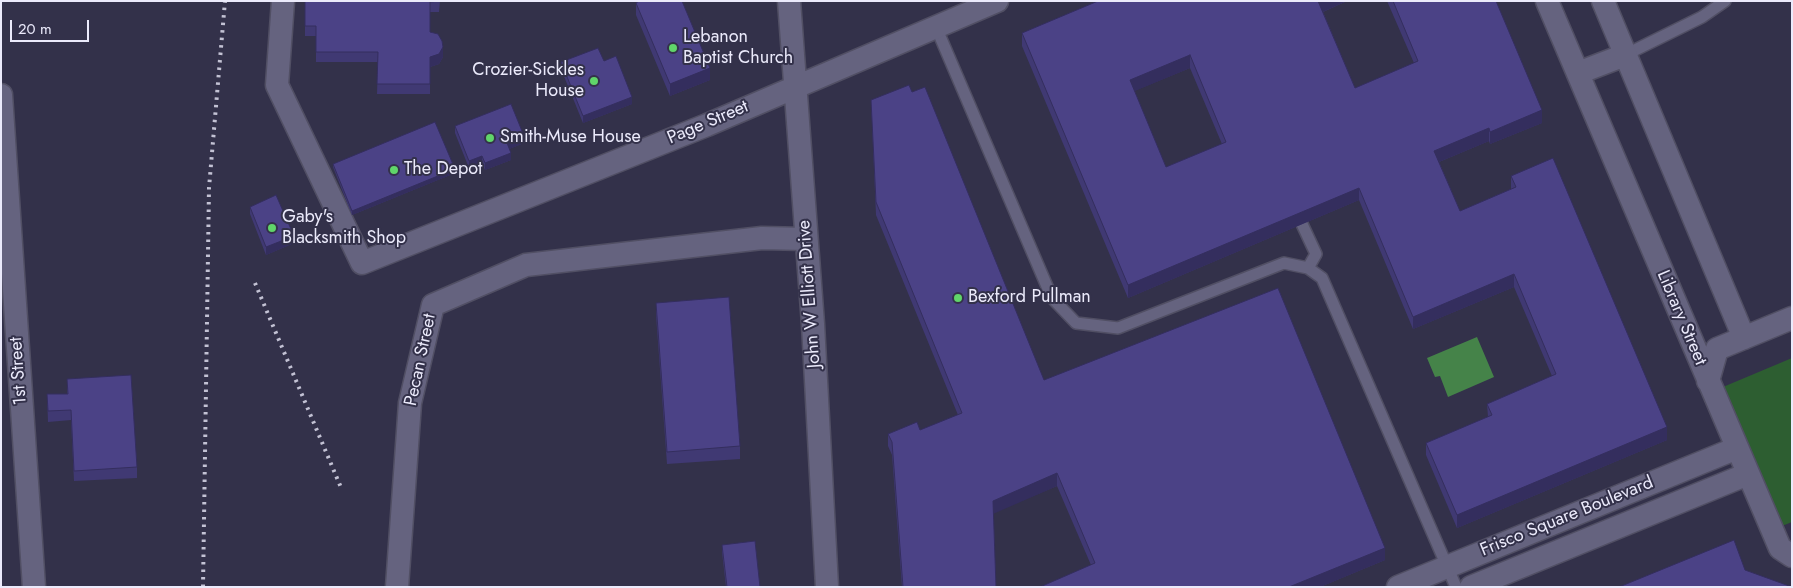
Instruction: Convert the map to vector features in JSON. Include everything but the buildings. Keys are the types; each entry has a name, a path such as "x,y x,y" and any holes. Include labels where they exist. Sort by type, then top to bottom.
{"street":[{"name":"Page Street","path":"283,1 278,85 362,263 707,125 997,1"},
{"name":"John W Elliott Drive","path":"789,1 813,324 827,587"},
{"name":"Library Street","path":"1547,1 1780,548 1792,556"},
{"path":"1603,1 1744,338"},
{"path":"1578,73 1626,55"},
{"name":"1st Street","path":"1,95 8,288 34,587"},
{"name":"Pecan Street","path":"397,587 410,403 433,305 526,265 762,238 806,239"},
{"path":"1708,381 1717,349 1792,318"},
{"name":"Frisco Square Boulevard","path":"1470,578 1737,448"},
{"name":"Frisco Square Boulevard","path":"1398,587 1446,567 1470,578 1748,474"}],"lane":[{"path":"1626,55 1702,17 1725,1"},
{"path":"936,27 1052,298 1076,323 1118,328 1284,263 1308,268 1322,278 1446,567"},
{"path":"1302,224 1316,254 1308,268"}],"shaded area":[{"path":"1477,337 1494,377 1448,397 1440,376 1435,377 1427,358"},
{"path":"1792,358 1792,522 1782,526 1723,387"}],"railway":[{"path":"203,587 209,188 225,1"},
{"path":"255,283 342,490"}],"place":[{"name":"Lebanon Baptist Church","path":"673,48"},
{"name":"Crozier-Sickles House","path":"594,81"},
{"name":"Smith-Muse House","path":"490,138"},
{"name":"The Depot","path":"394,170"},
{"name":"Gaby's Blacksmith Shop","path":"272,228"},
{"name":"Bexford Pullman","path":"958,298"}]}
